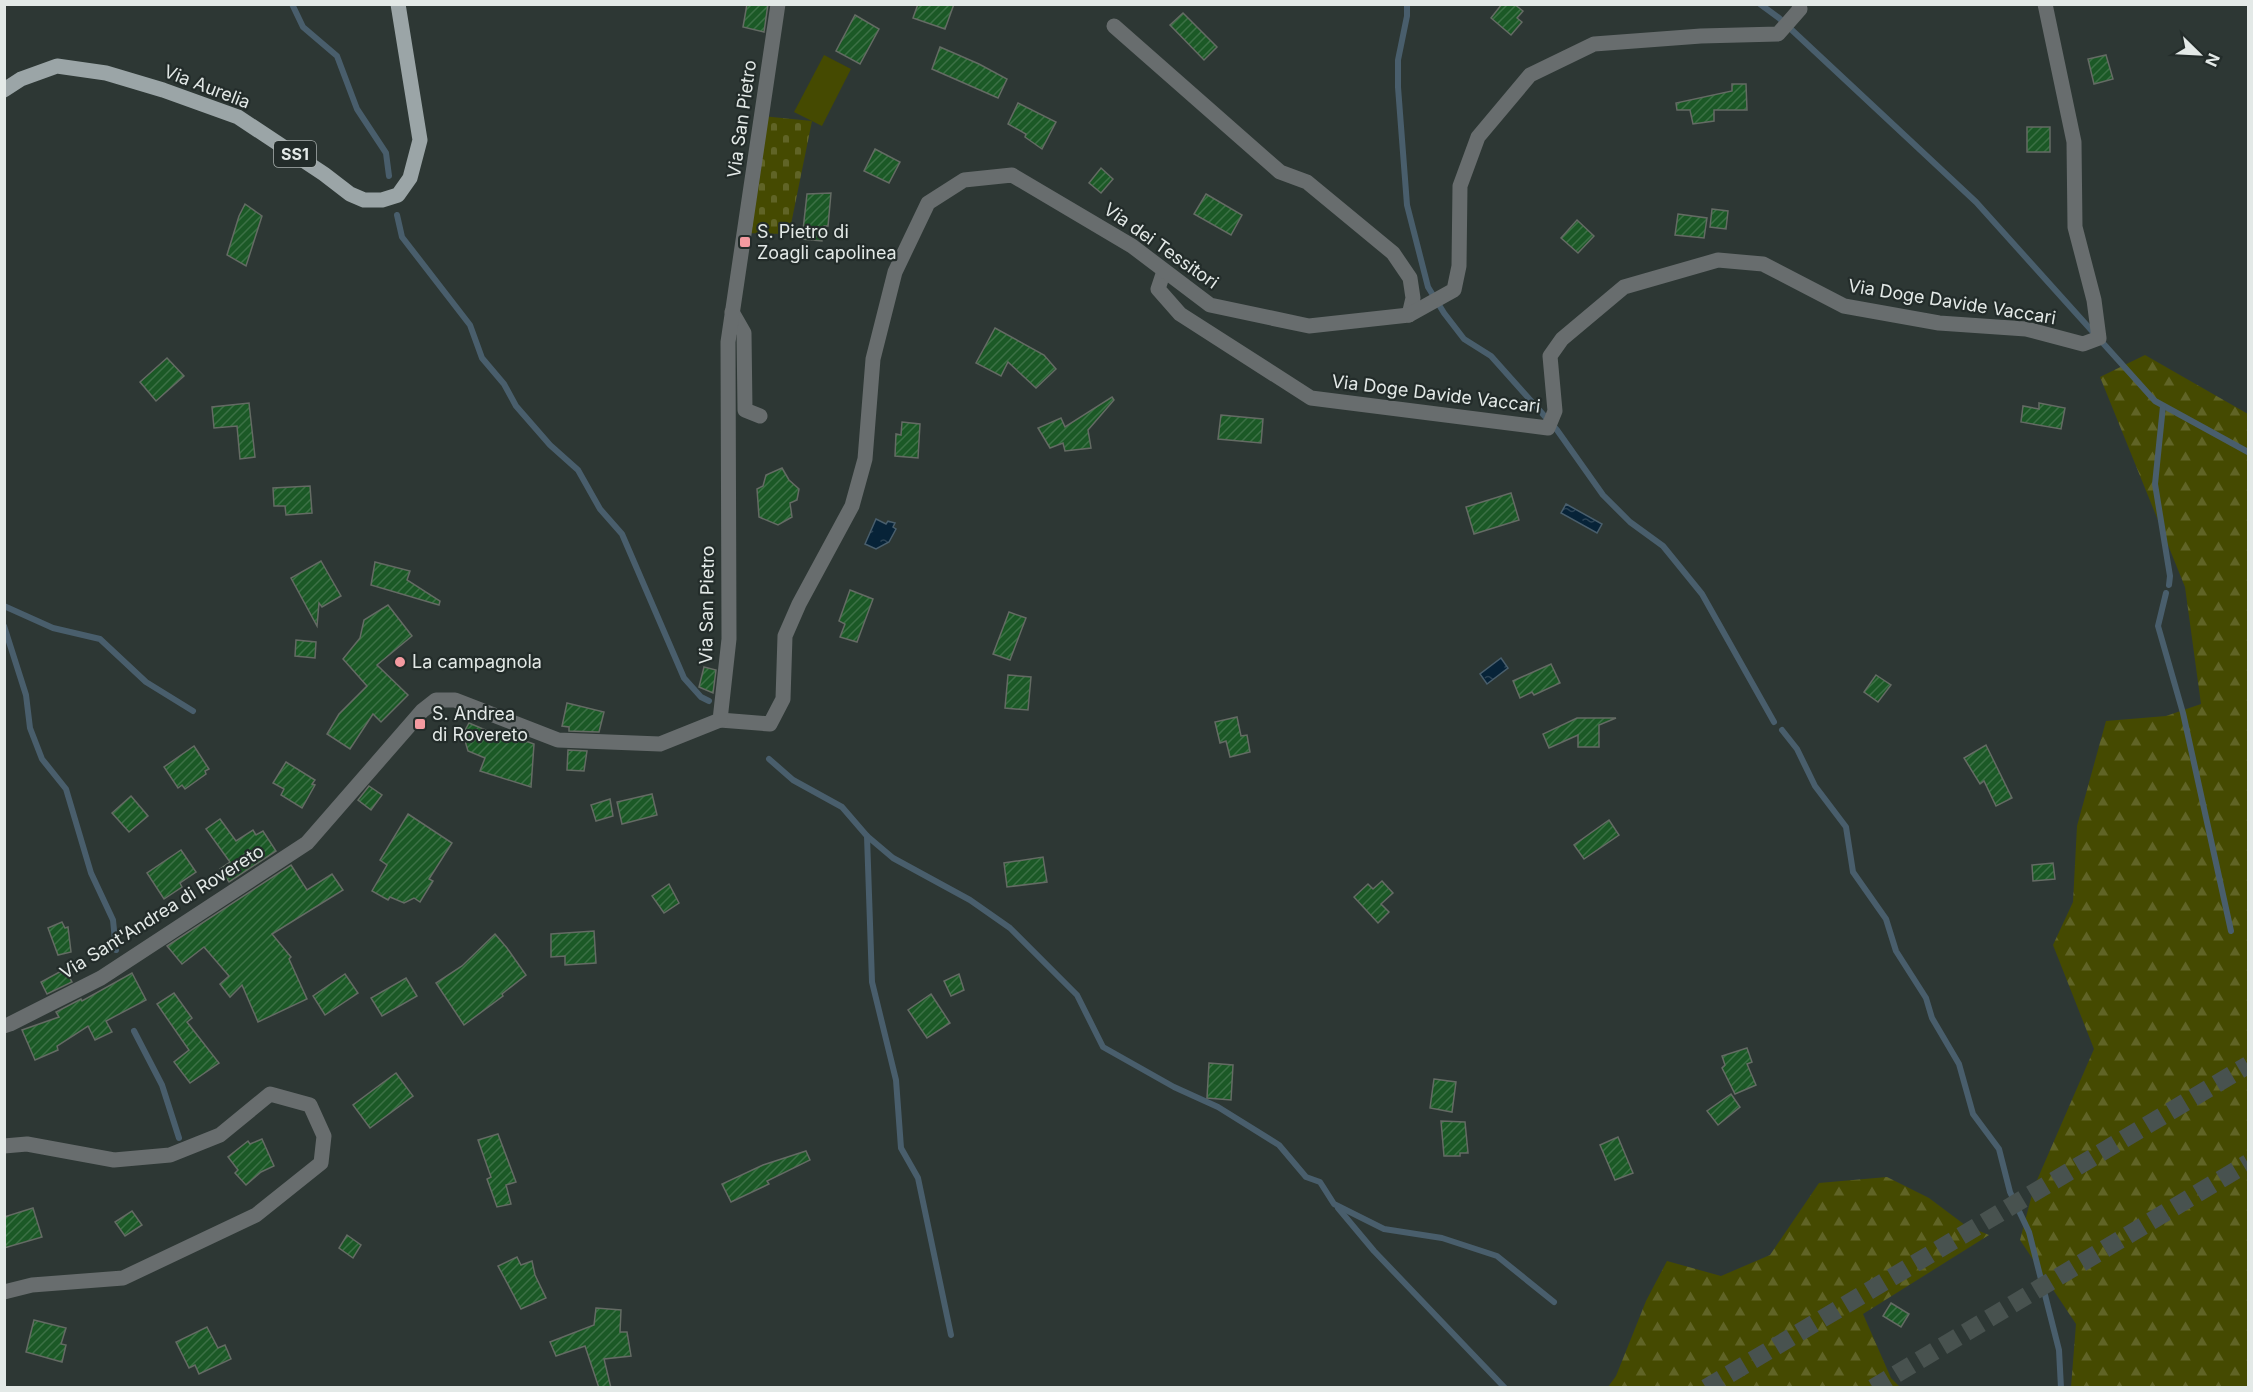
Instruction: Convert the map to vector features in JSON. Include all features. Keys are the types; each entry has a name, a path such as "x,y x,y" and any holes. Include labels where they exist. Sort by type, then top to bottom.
{"main road":[{"name":"Via Aurelia","path":"4,90 21,79 57,66 106,73 163,90 238,117 350,194 364,200 382,200 398,195 410,178 420,140 398,4"}],"street":[{"name":"Via San Pietro","path":"720,720 729,639 728,342 778,4"},
{"name":"Via dei Tessitori","path":"720,720 770,724 783,699 785,636 799,604 852,506 865,459 873,359 895,272 928,203 964,180 1012,175 1131,246 1210,305 1309,327 1409,315 1454,290 1459,266 1460,186 1478,137 1530,75 1594,44 1701,36 1778,34 1800,9 1799,4"},
{"name":"Via Doge Davide Vaccari","path":"1164,271 1158,289 1180,314 1311,398 1548,428 1555,411 1550,356 1562,339 1624,287 1718,260 1763,264 1844,306 1939,322 2026,329 2083,344 2099,339 2094,300 2074,227 2074,142 2044,4"},
{"path":"1114,26 1280,172 1307,182 1392,253 1410,278 1413,298 1409,315"},
{"path":"732,312 744,333 745,410 760,416"},
{"name":"Via Sant'Andrea di Rovereto","path":"4,1026 101,978 307,843 422,711 436,700 455,700 558,740 660,744 720,720"},
{"path":"4,1146 27,1144 114,1160 170,1155 220,1135 270,1094 310,1105 324,1136 321,1163 256,1215 123,1278 32,1285 4,1292"}],"green space":[{"path":"824,55 851,69 822,126 794,112"},
{"path":"762,116 812,121 789,234 744,233"},
{"path":"2145,355 2248,414 2248,1387 2071,1387 2076,1324 2020,1240 2034,1187 2094,1049 2053,945 2073,902 2077,826 2106,721 2166,716 2201,704 2185,587 2100,377"},
{"path":"1887,1177 1929,1198 1965,1225 1989,1235 1863,1314 1891,1378 1900,1387 1608,1387 1616,1376 1646,1301 1667,1261 1721,1276 1770,1255 1819,1183"}],"water":[{"path":"1566,504 1602,524 1597,533 1561,513"},
{"path":"876,519 886,524 888,521 895,523 893,527 896,529 889,542 876,549 865,544"},
{"path":"1501,658 1508,668 1487,684 1480,674"}],"building":[{"path":"747,4 768,4 764,32 743,27"},
{"path":"918,4 954,4 945,29 913,18"},
{"path":"1502,4 1514,4 1523,11 1517,18 1522,22 1511,35 1491,18"},
{"path":"1183,13 1217,47 1204,60 1170,25"},
{"path":"855,15 879,29 860,64 836,51"},
{"path":"940,47 1007,79 998,98 932,69"},
{"path":"2106,55 2113,79 2094,84 2088,59"},
{"path":"1732,84 1746,84 1747,110 1714,110 1714,121 1693,124 1690,110 1677,110 1676,103 1732,91"},
{"path":"1018,103 1056,122 1042,149 1025,137 1026,134 1008,124"},
{"path":"2027,127 2050,127 2050,152 2027,152"},
{"path":"875,149 900,162 889,183 864,171"},
{"path":"1101,168 1113,179 1101,193 1089,183"},
{"path":"831,193 828,226 824,226 822,241 802,239 807,194"},
{"path":"1206,194 1242,215 1231,235 1194,214"},
{"path":"245,204 262,216 246,266 227,255"},
{"path":"1712,209 1728,211 1726,229 1710,227"},
{"path":"1678,214 1707,218 1704,238 1675,235"},
{"path":"1577,220 1594,236 1578,253 1561,238"},
{"path":"995,328 1044,355 1056,369 1036,388 1008,362 1001,376 976,363"},
{"path":"167,358 184,376 156,401 140,382"},
{"path":"1112,397 1114,400 1088,430 1091,448 1065,451 1063,443 1050,448 1038,428 1061,418 1065,427"},
{"path":"249,403 255,457 240,459 237,426 214,428 212,407"},
{"path":"2039,403 2065,408 2061,429 2021,422 2023,406 2039,409"},
{"path":"1221,415 1263,419 1261,443 1218,439"},
{"path":"902,422 920,424 918,458 895,456 896,434 901,435"},
{"path":"782,468 789,480 799,489 797,500 790,503 792,517 778,525 759,517 757,489 763,486 766,475"},
{"path":"310,486 312,513 286,515 285,506 274,506 273,488"},
{"path":"1511,493 1519,520 1474,534 1466,507"},
{"path":"321,561 341,596 322,607 319,603 317,626 291,578"},
{"path":"375,562 410,571 407,580 440,601 439,605 371,585"},
{"path":"850,590 873,599 857,642 840,637 845,624 839,621"},
{"path":"388,605 412,636 377,665 408,695 381,722 373,714 350,749 327,734 339,714 367,686 343,659 360,638 364,620"},
{"path":"1009,612 1026,618 1010,660 993,654"},
{"path":"296,640 316,642 315,658 295,656"},
{"path":"1551,664 1560,683 1534,695 1532,692 1520,698 1513,681"},
{"path":"704,667 716,670 713,693 699,687"},
{"path":"1008,675 1031,677 1028,710 1005,708"},
{"path":"1876,675 1891,685 1878,702 1864,692"},
{"path":"567,703 604,712 599,732 569,731 569,727 562,726"},
{"path":"1237,717 1241,736 1247,735 1250,752 1230,757 1226,741 1220,743 1215,722"},
{"path":"1577,718 1616,718 1599,725 1599,747 1578,747 1578,735 1549,748 1543,734"},
{"path":"469,723 495,734 497,731 534,744 531,787 480,771 485,758 468,751 463,734"},
{"path":"1986,745 2012,798 1996,806 1984,781 1980,784 1964,758"},
{"path":"194,746 209,769 205,771 206,774 185,789 182,785 178,788 164,767"},
{"path":"568,750 587,751 584,771 567,770"},
{"path":"286,762 315,780 312,784 315,785 302,808 281,795 284,789 273,783"},
{"path":"369,786 382,795 371,810 358,800"},
{"path":"652,794 657,815 622,824 617,802"},
{"path":"131,796 148,816 129,832 112,813"},
{"path":"610,799 613,816 596,821 591,805"},
{"path":"408,814 452,843 429,879 433,881 420,902 414,898 404,903 390,897 388,900 372,891 387,865 380,860"},
{"path":"220,819 236,841 253,830 256,835 263,831 276,851 229,882 220,869 230,862 206,829"},
{"path":"1609,820 1619,835 1584,859 1574,845"},
{"path":"181,850 196,872 180,883 182,887 164,899 147,873"},
{"path":"1043,857 1047,882 1007,887 1004,863"},
{"path":"2053,863 2055,879 2033,881 2032,865"},
{"path":"291,865 307,890 332,874 343,890 272,934 291,957 289,959 307,999 258,1022 242,985 230,997 220,984 229,976 204,947 182,964 167,946"},
{"path":"1382,881 1393,893 1381,904 1389,912 1378,923 1354,897 1368,884 1373,889"},
{"path":"669,884 679,903 664,913 652,896"},
{"path":"62,922 65,928 68,927 71,952 58,955 48,928"},
{"path":"594,931 596,963 565,965 565,956 551,957 551,934"},
{"path":"495,934 526,975 502,994 503,996 464,1025 436,983 462,966"},
{"path":"65,969 72,982 47,994 41,982"},
{"path":"132,973 146,1000 106,1021 112,1032 95,1040 88,1026 57,1046 58,1050 35,1060 22,1030 59,1017 56,1012 81,999 82,1001"},
{"path":"345,974 358,993 325,1015 313,996"},
{"path":"959,974 964,990 951,996 944,981"},
{"path":"406,978 417,996 382,1016 371,998"},
{"path":"174,993 192,1018 187,1022 219,1063 190,1083 174,1062 189,1050 157,1004"},
{"path":"931,994 950,1023 927,1038 908,1010"},
{"path":"1747,1048 1752,1062 1747,1064 1756,1085 1735,1094 1722,1068 1725,1065 1722,1056"},
{"path":"1209,1063 1233,1065 1231,1100 1207,1098"},
{"path":"396,1073 413,1096 370,1128 353,1105"},
{"path":"1434,1079 1456,1082 1452,1112 1430,1108"},
{"path":"1731,1094 1740,1107 1718,1125 1707,1111"},
{"path":"1441,1121 1465,1122 1468,1153 1460,1153 1460,1156 1444,1156"},
{"path":"498,1134 516,1182 506,1185 511,1204 497,1207 487,1179 491,1177 478,1140"},
{"path":"1618,1137 1633,1173 1615,1180 1600,1145"},
{"path":"262,1139 274,1166 261,1172 246,1185 235,1173 238,1170 228,1157 248,1141 250,1144"},
{"path":"806,1151 810,1160 767,1181 769,1184 731,1202 722,1184 763,1165"},
{"path":"33,1208 42,1237 4,1248 4,1217"},
{"path":"132,1211 142,1225 125,1236 115,1222"},
{"path":"347,1235 361,1245 353,1258 339,1248"},
{"path":"517,1257 521,1265 532,1261 535,1275 546,1298 521,1309 498,1266"},
{"path":"1891,1303 1909,1314 1901,1327 1883,1316"},
{"path":"596,1308 621,1310 620,1332 627,1332 631,1356 604,1359 611,1388 599,1388 585,1346 556,1356 550,1342 594,1325"},
{"path":"34,1320 66,1328 61,1344 66,1345 62,1362 26,1352"},
{"path":"207,1327 218,1348 225,1345 231,1359 199,1374 195,1365 189,1368 176,1342"}],"waterway":[{"path":"292,4 303,27 337,56 357,109 386,153 389,176"},
{"path":"1407,4 1407,16 1398,60 1398,87 1407,205 1428,287 1464,339 1491,356 1557,430 1603,495 1630,522 1663,546 1702,594 1774,722"},
{"path":"1760,4 1779,18 1976,202 2155,401 2248,452"},
{"path":"397,215 402,237 470,325 482,358 504,384 516,406 550,445 578,470 600,509 622,534 684,678 701,697 709,701"},
{"path":"2163,406 2155,484 2170,576 2169,585"},
{"path":"2166,593 2158,626 2183,713 2231,931"},
{"path":"4,606 53,628 100,639 146,682 193,711"},
{"path":"4,626 26,695 30,728 42,759 66,789 91,873 113,920 116,950"},
{"path":"1782,730 1797,749 1815,786 1846,827 1853,872 1886,919 1896,951 1926,998 1932,1018 1959,1064 1973,1114 1999,1149 2010,1192 2029,1232 2059,1350 2061,1388"},
{"path":"769,759 793,780 842,807 867,836 893,858 970,900 1010,928 1077,995 1103,1047 1174,1087 1218,1107 1279,1145 1306,1177 1320,1182 1334,1204 1384,1229 1442,1238 1497,1256 1554,1302"},
{"path":"867,836 872,982 896,1080 901,1148 918,1178 951,1335"},
{"path":"134,1031 162,1085 179,1138"},
{"path":"1338,1208 1374,1251 1505,1388"}],"tunnel":[{"path":"1706,1388 2248,1065"},
{"path":"1873,1388 2248,1163"}],"place":[{"name":"S. Pietro di Zoagli capolinea","path":"745,242"},
{"name":"La campagnola","path":"400,662"},
{"name":"S. Andrea di Rovereto","path":"420,724"}]}
